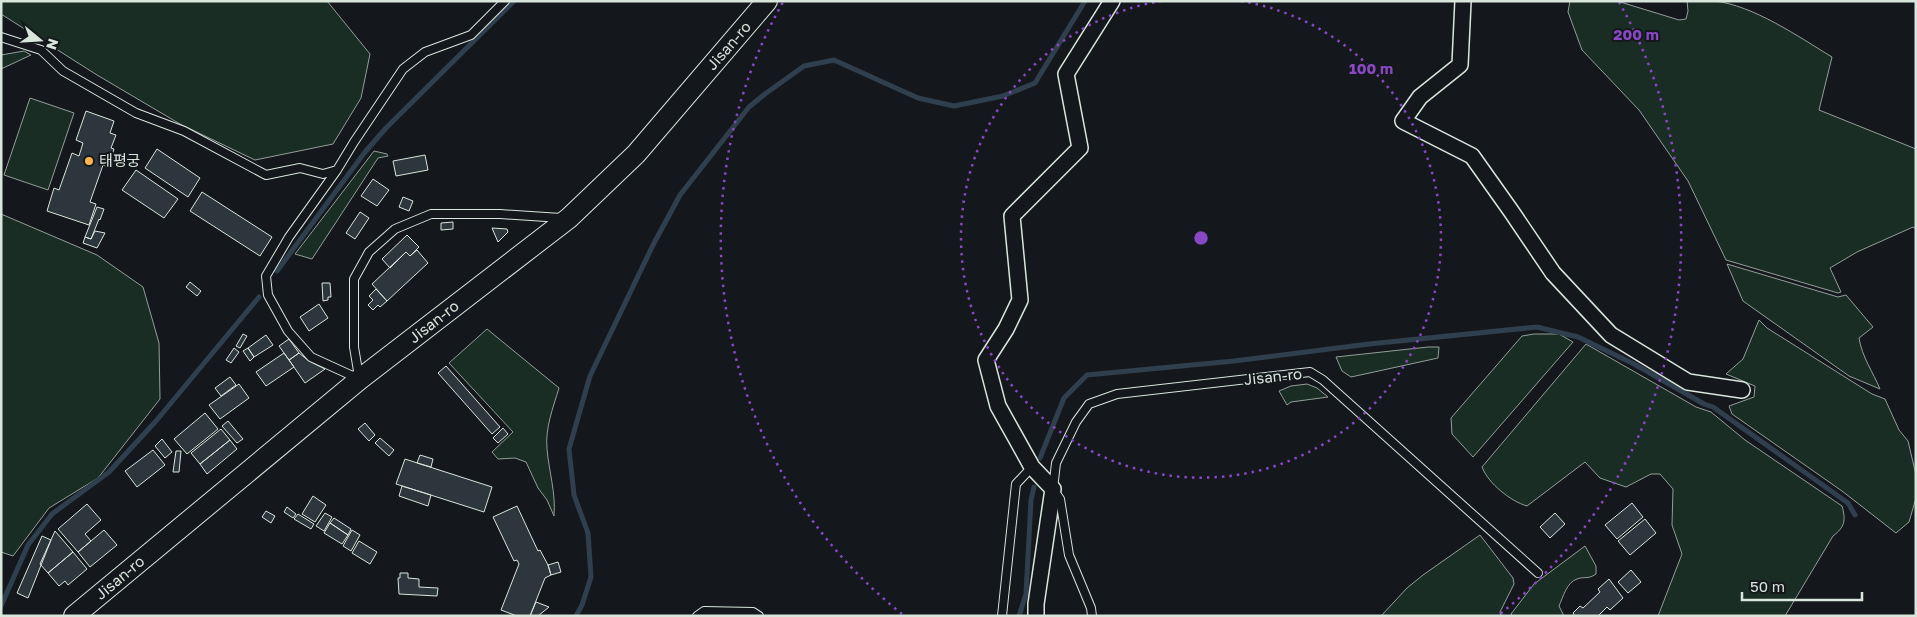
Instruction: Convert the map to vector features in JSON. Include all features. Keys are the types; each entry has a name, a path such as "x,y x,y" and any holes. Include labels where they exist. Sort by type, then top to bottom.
{"main road":[{"name":"Jisan-ro","path":"74,616 360,379 569,218 636,154 766,2"}],"street":[{"name":"Jisan-ro","path":"1036,616 1036,604 1053,489 1032,467 998,406 986,360 1006,329 1020,300 1012,216 1080,148 1066,74 1112,1"},
{"path":"1463,1 1460,65 1420,97 1403,121 1472,156 1553,273 1611,335 1688,382 1742,390"}],"lane":[{"path":"360,379 311,357 288,331 268,295 266,276 289,237 337,170 403,69 425,52 471,35 506,1"},
{"path":"1,37 40,50 63,71 136,113 184,131 266,175 300,168 323,174 337,170"},
{"path":"360,379 354,347 354,279 369,252 395,229 431,214 500,214 569,218"},
{"name":"Jisan-ro","path":"1092,616 1091,608 1069,555 1060,500 1053,489 1056,462 1063,446 1089,404 1117,394 1310,372 1323,380 1538,574"},
{"path":"1002,616 1016,484 1032,467"},
{"path":"697,616 704,611 714,611 754,612 759,616"}],"green space":[{"path":"1,1 327,1 370,54 361,98 333,144 255,160 180,124 97,75 1,14"},
{"path":"1570,1 1617,1 1679,20 1686,19 1688,11 1687,1 1714,1 1729,4 1760,15 1832,57 1819,110 1916,149 1916,229 1913,227 1857,252 1830,268 1841,292 1838,293 1726,260 1688,181 1639,110 1582,50 1568,12"},
{"path":"24,51 31,55 1,69 1,55"},
{"path":"30,98 74,113 48,190 4,175"},
{"path":"374,151 387,154 388,156 378,158 312,259 295,254"},
{"path":"1,214 97,255 143,287 159,343 160,399 98,478 49,508 13,556 1,552"},
{"path":"1727,264 1838,297 1846,295 1873,327 1859,338 1865,358 1880,389 1849,376 1743,301"},
{"path":"1759,320 1767,328 1872,394 1885,399 1899,430 1908,441 1916,475 1916,498 1909,522 1896,533 1842,491 1732,414 1729,406 1754,397 1755,386 1726,374 1743,359"},
{"path":"487,329 559,388 547,433 554,516 526,462 515,458 498,459 492,452 513,432 449,363"},
{"path":"1559,334 1573,342 1473,457 1452,434 1451,418 1522,336"},
{"path":"1586,344 1696,407 1711,412 1745,440 1842,506 1844,523 1833,536 1785,616 1658,616 1682,554 1672,525 1673,489 1660,474 1651,474 1626,487 1600,478 1585,462 1527,506 1507,496 1489,479 1482,467"},
{"path":"1439,347 1438,358 1351,377 1342,371 1336,357"},
{"path":"1307,384 1317,388 1328,397 1291,402 1287,405 1279,391 1291,386"},
{"path":"1480,535 1513,578 1514,584 1500,612 1501,616 1381,616 1407,588"},
{"path":"1585,546 1596,566 1596,574 1577,579 1568,586 1559,606 1564,616 1513,616 1511,614 1534,584"}],"building":[{"path":"86,111 114,121 110,133 116,135 111,148 114,149 108,167 103,165 90,202 96,204 89,225 47,211 54,188 59,190 72,153 79,156 83,143 76,140"},
{"path":"157,149 200,178 188,197 145,168"},
{"path":"425,155 428,170 396,176 393,161"},
{"path":"136,170 178,199 164,218 122,190"},
{"path":"373,179 389,190 377,206 361,196"},
{"path":"202,192 272,237 260,256 190,211"},
{"path":"403,197 413,201 409,211 399,207"},
{"path":"97,207 104,209 91,239 85,237"},
{"path":"360,212 369,218 355,239 346,233"},
{"path":"453,222 453,229 441,230 441,223"},
{"path":"492,228 507,229 508,232 498,242"},
{"path":"95,231 105,233 97,248 83,243 85,237 91,239"},
{"path":"407,235 419,247 410,256 406,252 390,268 382,259"},
{"path":"417,250 428,263 387,301 372,284 406,252 410,256"},
{"path":"190,282 201,291 197,296 186,287"},
{"path":"322,283 330,283 331,297 323,301"},
{"path":"376,289 387,301 380,307 378,305 373,310 368,305 373,300 369,296"},
{"path":"319,304 328,318 309,331 300,317"},
{"path":"243,334 247,336 240,348 236,346"},
{"path":"266,335 273,345 254,357 248,348"},
{"path":"289,339 299,353 289,360 279,346"},
{"path":"234,348 239,352 231,363 226,360"},
{"path":"248,348 254,357 250,361 243,351"},
{"path":"284,353 294,367 266,386 256,372"},
{"path":"299,353 309,361 325,369 305,383 289,360"},
{"path":"446,366 500,427 492,434 438,373"},
{"path":"230,377 236,385 221,396 215,388"},
{"path":"239,384 249,398 220,419 209,405"},
{"path":"205,413 218,429 187,454 174,439"},
{"path":"228,421 243,439 237,443 222,426"},
{"path":"365,423 375,435 369,441 358,429"},
{"path":"503,428 508,434 498,443 493,438"},
{"path":"221,429 230,440 200,464 191,453"},
{"path":"380,438 394,450 389,456 375,443"},
{"path":"162,439 172,452 165,458 155,446"},
{"path":"230,440 237,449 207,474 200,464"},
{"path":"153,450 165,465 137,487 125,471"},
{"path":"176,451 181,451 179,472 173,472"},
{"path":"420,455 433,459 431,467 417,463"},
{"path":"405,459 492,487 484,512 396,484"},
{"path":"402,486 431,495 428,506 399,496"},
{"path":"313,496 326,505 315,522 302,514"},
{"path":"1632,503 1643,517 1617,539 1605,525"},
{"path":"87,504 101,520 85,534 91,541 78,552 58,529"},
{"path":"517,506 538,551 540,550 548,565 551,575 545,578 530,616 517,616 501,610 519,564 517,560 514,561 493,517"},
{"path":"287,507 296,514 293,518 284,512"},
{"path":"266,511 275,516 271,523 262,517"},
{"path":"325,513 332,517 324,531 316,526"},
{"path":"1555,513 1565,524 1550,538 1540,527"},
{"path":"298,514 314,524 311,529 294,519"},
{"path":"334,518 351,529 348,535 330,523"},
{"path":"1645,519 1656,533 1630,555 1618,541"},
{"path":"330,523 348,535 342,544 324,533"},
{"path":"104,530 117,545 90,567 78,552"},
{"path":"352,530 360,535 351,551 343,546"},
{"path":"55,531 73,552 48,573 40,564"},
{"path":"42,536 51,540 28,598 17,593"},
{"path":"359,541 377,552 370,564 352,553"},
{"path":"73,552 87,569 68,585 65,581 59,586 48,573"},
{"path":"558,562 561,572 551,575 548,565"},
{"path":"1631,570 1641,582 1628,593 1618,582"},
{"path":"400,573 408,573 408,578 419,579 419,587 438,588 437,596 399,594 398,578 400,578"},
{"path":"1609,579 1623,598 1610,610 1607,607 1598,616 1575,616 1573,613 1580,606 1583,608 1600,592 1598,589"},
{"path":"536,602 549,607 538,616 530,616"}],"waterway":[{"path":"277,271 365,152 386,128 514,1"},
{"path":"576,616 582,605 591,577 588,533 574,495 569,449 590,376 653,245 680,195 749,107 804,66 834,60 918,98 954,106 1003,96 1035,83 1085,1"},
{"path":"1,606 28,545 52,514 109,472 156,421 259,297"},
{"path":"1040,458 1064,398 1087,375 1234,361 1369,344 1537,327 1578,337 1634,364 1704,404 1713,407 1848,503 1855,515"},
{"path":"1019,616 1026,594 1031,500 1034,487"}],"place":[{"name":"태평궁","path":"89,161"}]}
